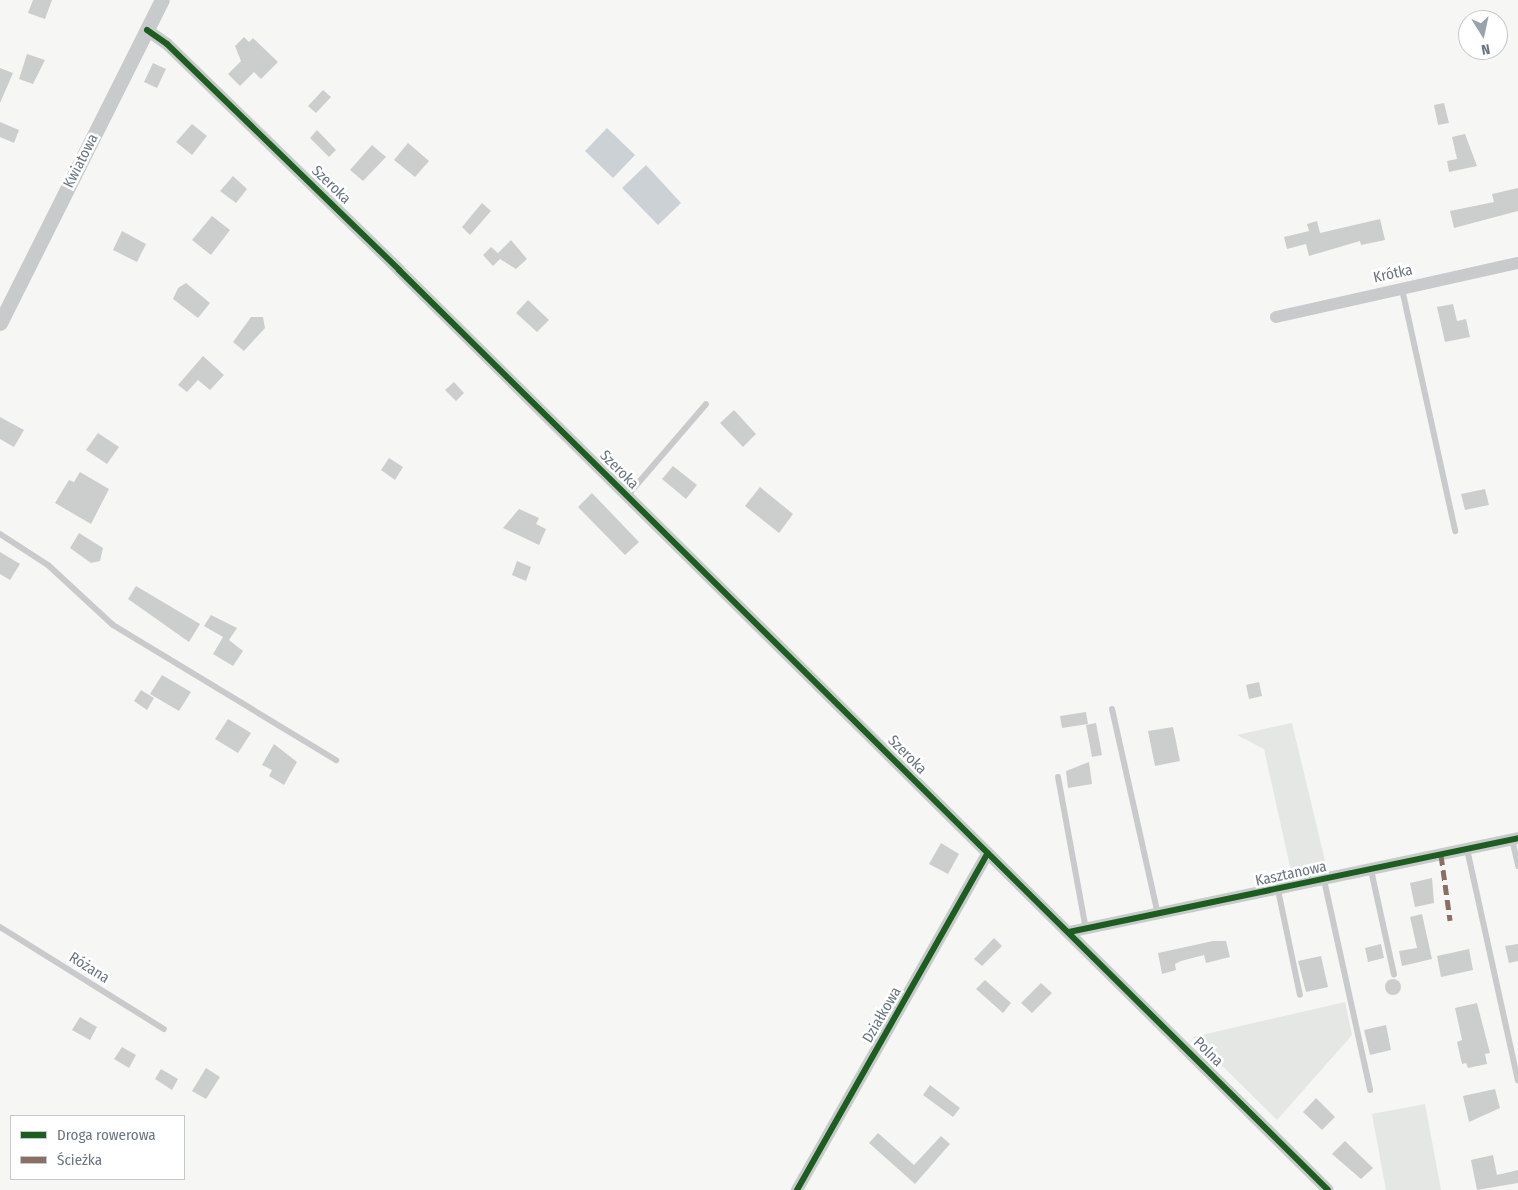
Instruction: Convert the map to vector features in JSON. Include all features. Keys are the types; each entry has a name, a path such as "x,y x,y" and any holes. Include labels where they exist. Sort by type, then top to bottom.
{"street":[{"name":"Kwiatowa","path":"0,323 162,0"},
{"name":"Szeroka","path":"146,30 167,44 1069,932"},
{"name":"Krótka","path":"1276,317 1518,263"},
{"name":"Kasztanowa","path":"1069,932 1086,932 1515,838"},
{"name":"Działkowa","path":"797,1190 988,853"},
{"name":"Polna","path":"1069,932 1328,1190"}],"lane":[{"path":"1402,289 1455,531"},
{"path":"627,496 706,404"},
{"path":"0,534 48,564 113,625 336,760"},
{"path":"1112,709 1158,916"},
{"path":"1058,777 1086,932"},
{"path":"1515,838 1518,866"},
{"path":"1468,849 1518,1080"},
{"path":"1371,870 1394,975"},
{"path":"1324,880 1370,1090"},
{"path":"1278,890 1300,995"},
{"name":"Różana","path":"0,927 164,1029"}],"shaded area":[{"path":"607,128 635,155 613,178 585,151"},
{"path":"646,165 681,203 658,225 622,188"},
{"path":"1292,723 1328,873 1293,880 1264,749 1237,735"},
{"path":"1345,1002 1352,1035 1277,1120 1193,1037"},
{"path":"1425,1104 1441,1190 1386,1190 1372,1114"}],"building":[{"path":"33,0 52,0 45,19 28,13"},
{"path":"244,37 249,42 253,38 278,62 261,79 254,72 240,86 228,74 241,61 235,46"},
{"path":"27,54 45,60 33,84 19,79"},
{"path":"153,63 166,69 157,88 144,82"},
{"path":"0,68 13,73 0,103"},
{"path":"323,90 331,97 316,113 308,106"},
{"path":"1444,103 1449,123 1438,125 1434,105"},
{"path":"0,122 19,130 14,143 0,137"},
{"path":"192,124 207,136 192,155 176,142"},
{"path":"317,130 336,150 329,157 310,138"},
{"path":"1465,134 1477,166 1449,172 1447,161 1457,159 1452,137"},
{"path":"408,143 429,161 415,177 394,160"},
{"path":"372,145 386,157 363,181 350,170"},
{"path":"233,176 247,189 236,203 220,191"},
{"path":"1518,188 1518,211 1454,228 1450,211 1494,202 1492,194"},
{"path":"482,203 491,211 470,235 462,227"},
{"path":"212,216 230,230 211,255 192,240"},
{"path":"1380,219 1385,240 1361,245 1360,241 1309,256 1306,244 1287,249 1284,237 1309,231 1307,224 1317,221 1320,233"},
{"path":"122,231 146,244 137,262 113,250"},
{"path":"511,240 527,259 516,269 500,259 493,266 483,255 491,247 498,253"},
{"path":"186,283 210,303 198,318 173,299 178,288"},
{"path":"528,300 549,320 537,332 516,313"},
{"path":"1453,304 1457,321 1466,319 1470,337 1445,342 1437,307"},
{"path":"251,317 263,317 265,328 244,351 233,342"},
{"path":"203,356 224,375 210,390 198,380 187,392 178,385"},
{"path":"454,382 464,393 456,401 445,390"},
{"path":"734,410 756,434 743,447 720,423"},
{"path":"0,417 24,430 14,447 0,439"},
{"path":"98,433 119,447 107,464 86,450"},
{"path":"389,458 403,467 395,480 381,470"},
{"path":"673,466 697,485 686,499 662,479"},
{"path":"80,472 109,489 91,524 55,503 69,480 74,482"},
{"path":"760,487 793,514 779,533 745,506"},
{"path":"1485,489 1489,505 1465,510 1461,494"},
{"path":"592,493 639,542 625,555 578,507"},
{"path":"519,509 539,518 536,524 546,529 539,545 503,528"},
{"path":"79,533 103,548 100,561 91,563 70,548"},
{"path":"0,552 20,564 10,580 0,574"},
{"path":"517,561 531,567 526,581 512,575"},
{"path":"136,586 200,624 189,642 128,599"},
{"path":"211,615 237,628 229,640 243,651 233,666 213,654 223,637 204,626"},
{"path":"162,675 191,692 179,711 150,694"},
{"path":"1259,682 1262,696 1249,699 1246,685"},
{"path":"141,690 154,698 147,710 134,701"},
{"path":"1086,712 1088,724 1062,728 1060,716"},
{"path":"228,719 251,733 238,753 215,739"},
{"path":"1096,723 1102,755 1092,757 1086,725"},
{"path":"1173,727 1180,761 1155,766 1148,731"},
{"path":"274,744 297,762 284,785 269,776 272,770 262,765"},
{"path":"1089,762 1092,784 1068,788 1066,771"},
{"path":"941,843 959,854 948,874 929,864"},
{"path":"1432,878 1434,903 1415,907 1410,883"},
{"path":"1422,914 1432,959 1402,966 1399,951 1417,948 1410,917"},
{"path":"994,938 1002,946 982,966 974,959"},
{"path":"1213,941 1226,941 1230,957 1206,963 1204,955 1181,961 1175,964 1176,970 1162,974 1158,953"},
{"path":"1381,944 1384,958 1368,962 1365,948"},
{"path":"1518,944 1518,961 1509,963 1505,946"},
{"path":"1469,949 1473,970 1441,977 1437,956"},
{"path":"1321,956 1328,987 1306,992 1298,961"},
{"path":"1390,979 1396,979 1401,984 1399,993 1390,995 1385,990 1385,984"},
{"path":"985,980 1011,1003 1003,1013 976,989"},
{"path":"1041,983 1052,993 1032,1013 1021,1003"},
{"path":"1477,1003 1490,1053 1485,1054 1487,1064 1468,1068 1466,1063 1462,1064 1457,1042 1462,1040 1455,1008"},
{"path":"80,1017 97,1027 90,1040 72,1030"},
{"path":"1386,1025 1391,1050 1370,1055 1364,1030"},
{"path":"122,1047 136,1055 129,1068 114,1059"},
{"path":"206,1068 220,1077 206,1099 192,1091"},
{"path":"161,1069 178,1079 172,1090 155,1079"},
{"path":"930,1085 960,1108 953,1117 923,1095"},
{"path":"1495,1089 1500,1108 1469,1122 1463,1096"},
{"path":"1316,1098 1335,1117 1322,1130 1303,1112"},
{"path":"878,1133 914,1165 941,1136 950,1144 915,1184 869,1143"},
{"path":"1345,1141 1373,1168 1361,1179 1332,1154"},
{"path":"1493,1155 1497,1175 1518,1170 1518,1183 1477,1190 1471,1160"}],"marked path":[{"path":"1441,855 1450,920"}],"cycle path":[{"path":"147,30 167,44 399,270 1328,1190"},
{"path":"1069,932 1518,838"},
{"path":"797,1190 988,853"}]}
